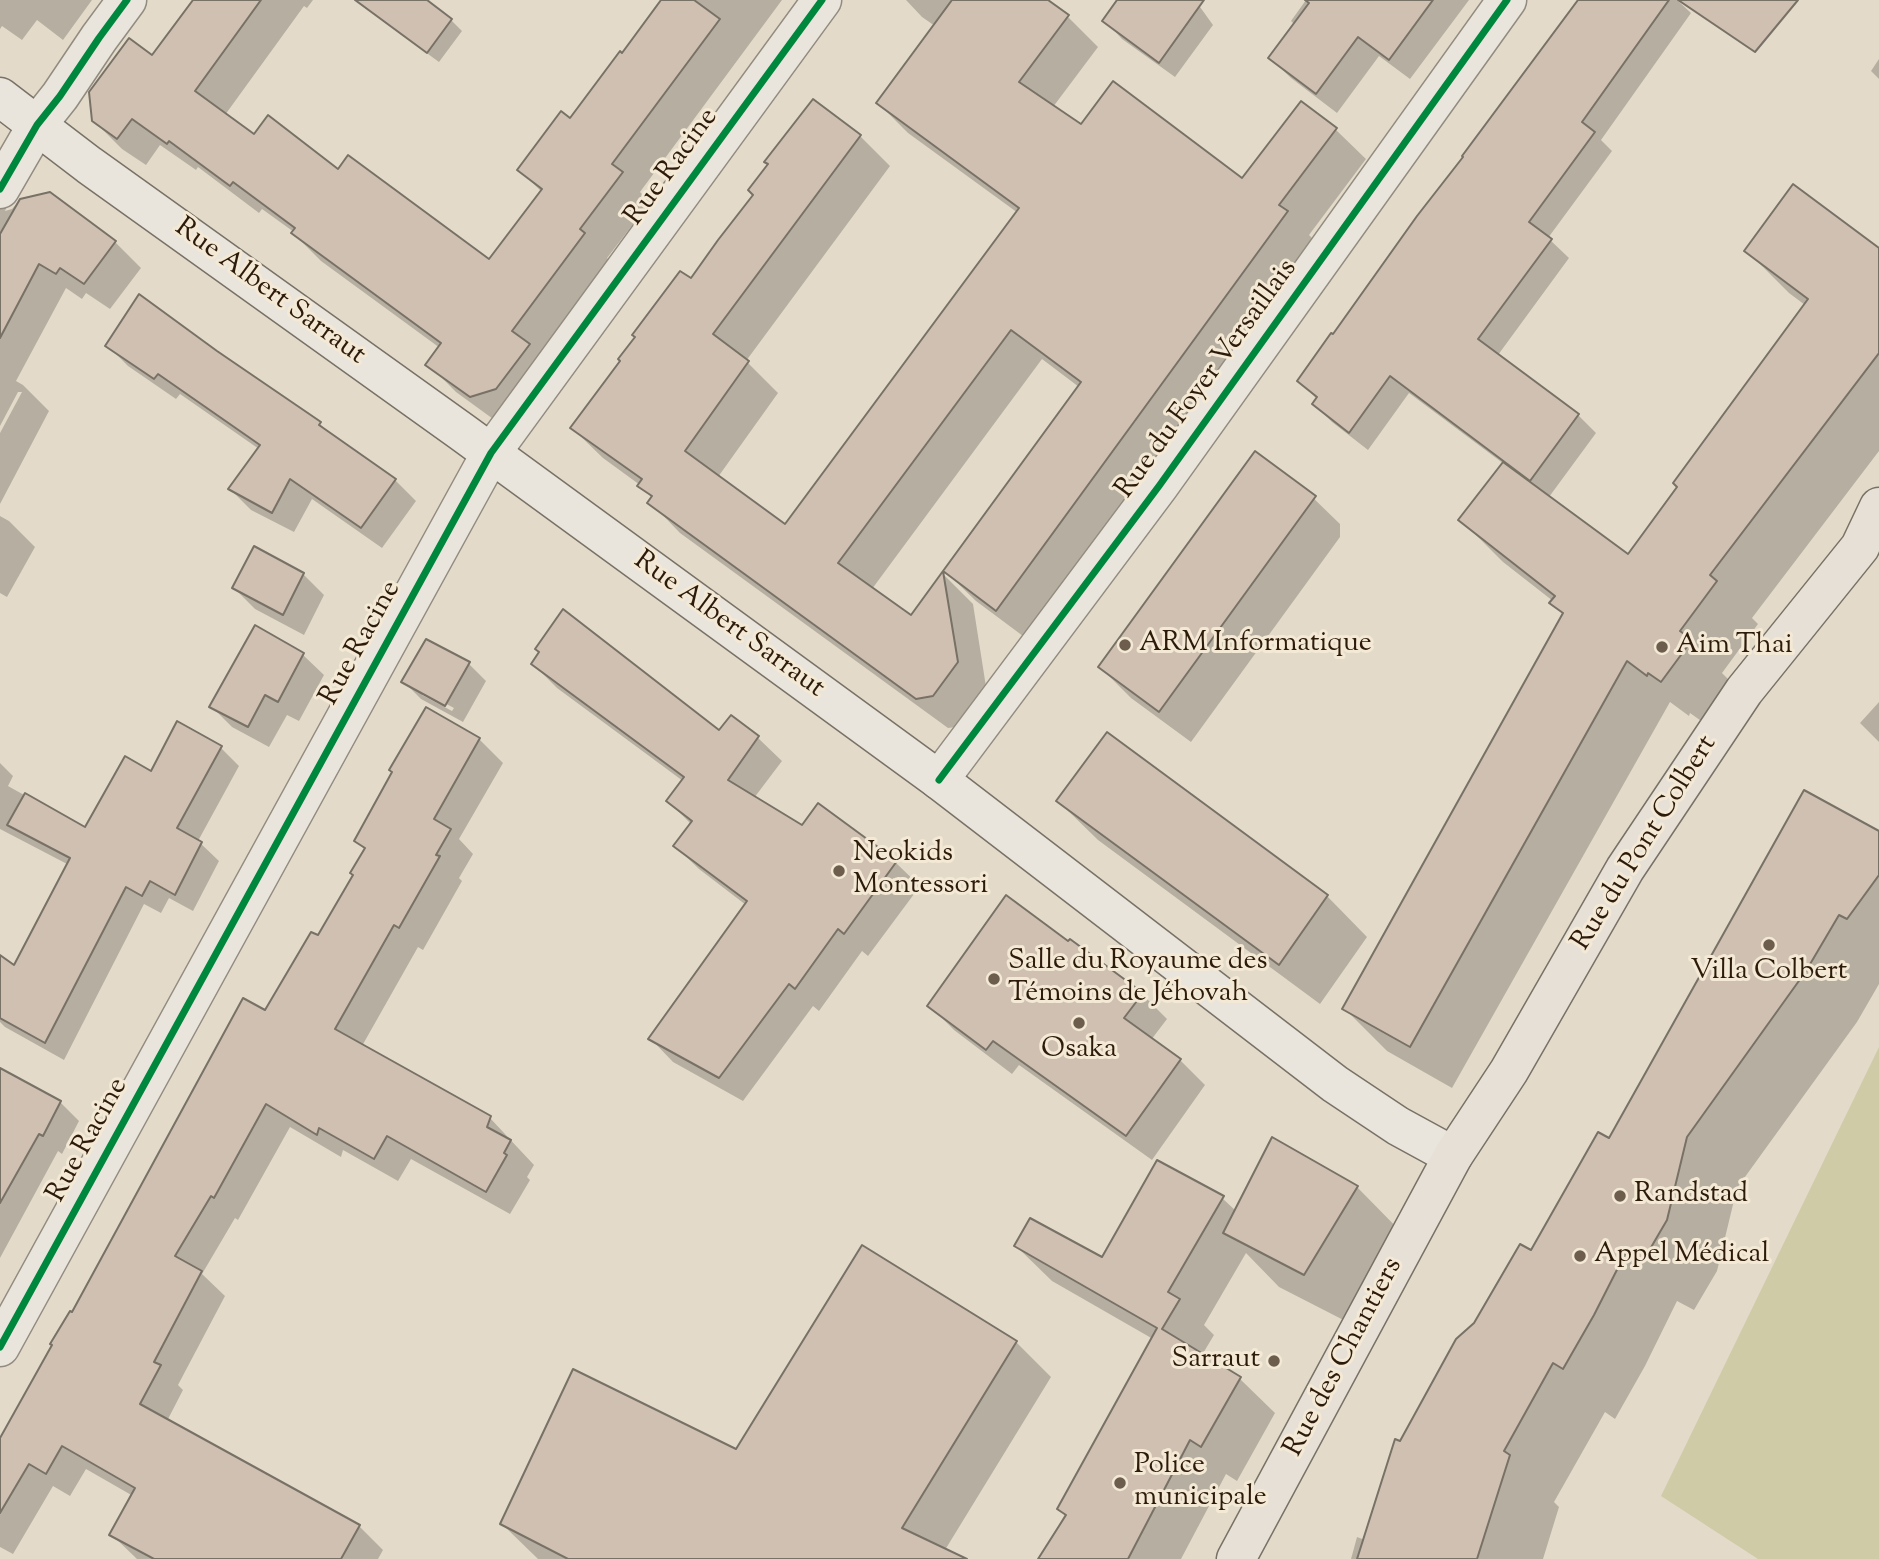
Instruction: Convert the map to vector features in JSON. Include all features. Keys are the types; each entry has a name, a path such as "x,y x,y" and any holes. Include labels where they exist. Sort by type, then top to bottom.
{"main road":[{"name":"Rue du Pont Colbert","path":"1453,1156 1509,1071 1653,825 1744,691 1869,542 1879,507"},
{"name":"Rue des Chantiers","path":"1236,1559 1453,1156"}],"street":[{"path":"0,188 37,125 61,96 127,0"},
{"name":"Rue Racine","path":"0,1347 491,453 821,0"},
{"name":"Rue du Foyer Versaillais","path":"939,780 1159,486 1507,0"},
{"name":"Rue Albert Sarraut","path":"0,97 100,173 491,453 939,780 1335,1084 1398,1126 1453,1156"}],"shaded area":[{"path":"1879,1047 1879,1559 1758,1559 1661,1496"}],"building":[{"path":"193,0 261,0 195,91 254,134 268,115 338,169 348,155 489,259 542,189 517,170 561,111 570,118 661,0 694,0 720,19 612,164 623,172 580,229 585,233 512,331 530,344 496,389 470,397 425,365 441,343 291,233 295,228 233,182 230,186 169,141 167,144 132,119 117,139 92,121 89,92 129,38 152,55"},
{"path":"355,0 427,0 452,19 427,53"},
{"path":"952,0 1048,0 1069,15 1019,82 1081,124 1113,81 1242,178 1301,101 1337,128 1279,205 1288,211 996,611 943,571 958,662 933,696 916,699 647,503 652,496 637,486 642,479 570,428 620,361 618,359 635,337 632,335 680,271 691,278 753,195 748,190 768,164 764,162 813,99 861,135 713,334 749,361 685,451 785,524 1019,208 876,103","holes":["1011,330 1081,382 911,615 838,563"]},
{"path":"1117,0 1204,0 1159,63 1102,21"},
{"path":"1305,0 1433,0 1389,60 1358,37 1316,94 1268,58 1309,3"},
{"path":"1578,0 1669,0 1582,122 1595,132 1529,222 1552,239 1478,339 1579,414 1530,481 1390,376 1349,433 1312,404 1317,397 1297,381"},
{"path":"1678,0 1798,0 1755,52"},
{"path":"1793,184 1879,248 1879,353 1710,575 1717,581 1680,631 1692,640 1661,682 1648,673 1647,676 1627,661 1410,1047 1342,1009 1563,613 1549,603 1555,596 1458,520 1503,462 1628,554 1677,487 1673,483 1808,299 1744,251"},
{"path":"50,192 116,241 84,284 60,268 56,274 39,264 0,338 0,234 20,199"},
{"path":"139,294 321,422 319,425 396,479 361,528 290,479 272,513 228,489 260,445 158,374 154,379 105,346"},
{"path":"1255,451 1316,496 1159,712 1098,667"},
{"path":"254,546 304,573 283,615 232,588"},
{"path":"563,609 719,730 731,715 759,736 728,780 802,825 818,803 897,861 844,934 838,929 795,989 789,984 719,1078 648,1039 747,901 673,846 692,821 666,801 684,777 531,664 539,652 535,649"},
{"path":"255,625 304,653 278,702 265,695 248,727 209,707"},
{"path":"426,639 470,662 445,706 401,682"},
{"path":"426,707 480,738 434,819 451,829 436,855 440,856 399,928 394,925 335,1029 491,1116 487,1127 511,1140 504,1153 507,1155 486,1192 387,1136 374,1159 319,1128 317,1135 266,1104 214,1198 211,1196 175,1256 202,1271 154,1362 161,1365 140,1404 360,1525 341,1559 154,1559 109,1535 135,1488 62,1446 46,1474 29,1464 0,1513 0,1438 52,1345 50,1344 70,1311 72,1312 243,998 265,1010 311,932 318,935 353,875 350,873 365,848 354,841 392,772 389,770"},
{"path":"177,721 222,746 177,828 202,842 175,895 150,881 142,896 126,887 45,1043 0,1018 0,955 14,965 70,858 7,825 25,793 85,827 125,756 151,771"},
{"path":"1107,732 1328,895 1279,965 1056,801"},
{"path":"1804,790 1879,831 1879,875 1847,919 1839,915 1806,971 1687,1137 1667,1220 1643,1261 1626,1252 1563,1369 1553,1363 1504,1451 1510,1455 1477,1559 1357,1559 1395,1439 1400,1441 1456,1339 1474,1323 1520,1244 1531,1250 1598,1132 1609,1138"},
{"path":"1006,895 1143,993 1124,1018 1181,1059 1126,1136 993,1041 986,1050 927,1006"},
{"path":"0,1068 61,1101 43,1136 39,1134 0,1203"},
{"path":"1272,1137 1358,1186 1304,1275 1223,1233"},
{"path":"1157,1160 1224,1196 1168,1292 1180,1299 1162,1329 1241,1377 1201,1447 1190,1440 1128,1559 1038,1559 1066,1515 1057,1509 1157,1328 1014,1246 1030,1218 1102,1257"},
{"path":"862,1245 1017,1341 902,1528 967,1559 568,1559 500,1524 573,1369 736,1449"}],"cycle path":[{"path":"0,189 37,125 127,0"},
{"path":"0,1347 491,453 822,0"},
{"path":"939,780 1159,486 1507,0"}],"place":[{"name":"ARM Informatique","path":"1125,645"},
{"name":"Aim Thai","path":"1662,647"},
{"name":"Neokids Montessori","path":"839,871"},
{"name":"Villa Colbert","path":"1769,945"},
{"name":"Salle du Royaume des Témoins de Jéhovah","path":"994,979"},
{"name":"Osaka","path":"1079,1023"},
{"name":"Randstad","path":"1620,1196"},
{"name":"Appel Médical","path":"1580,1256"},
{"name":"Sarraut","path":"1274,1361"},
{"name":"Police municipale","path":"1120,1483"}]}
